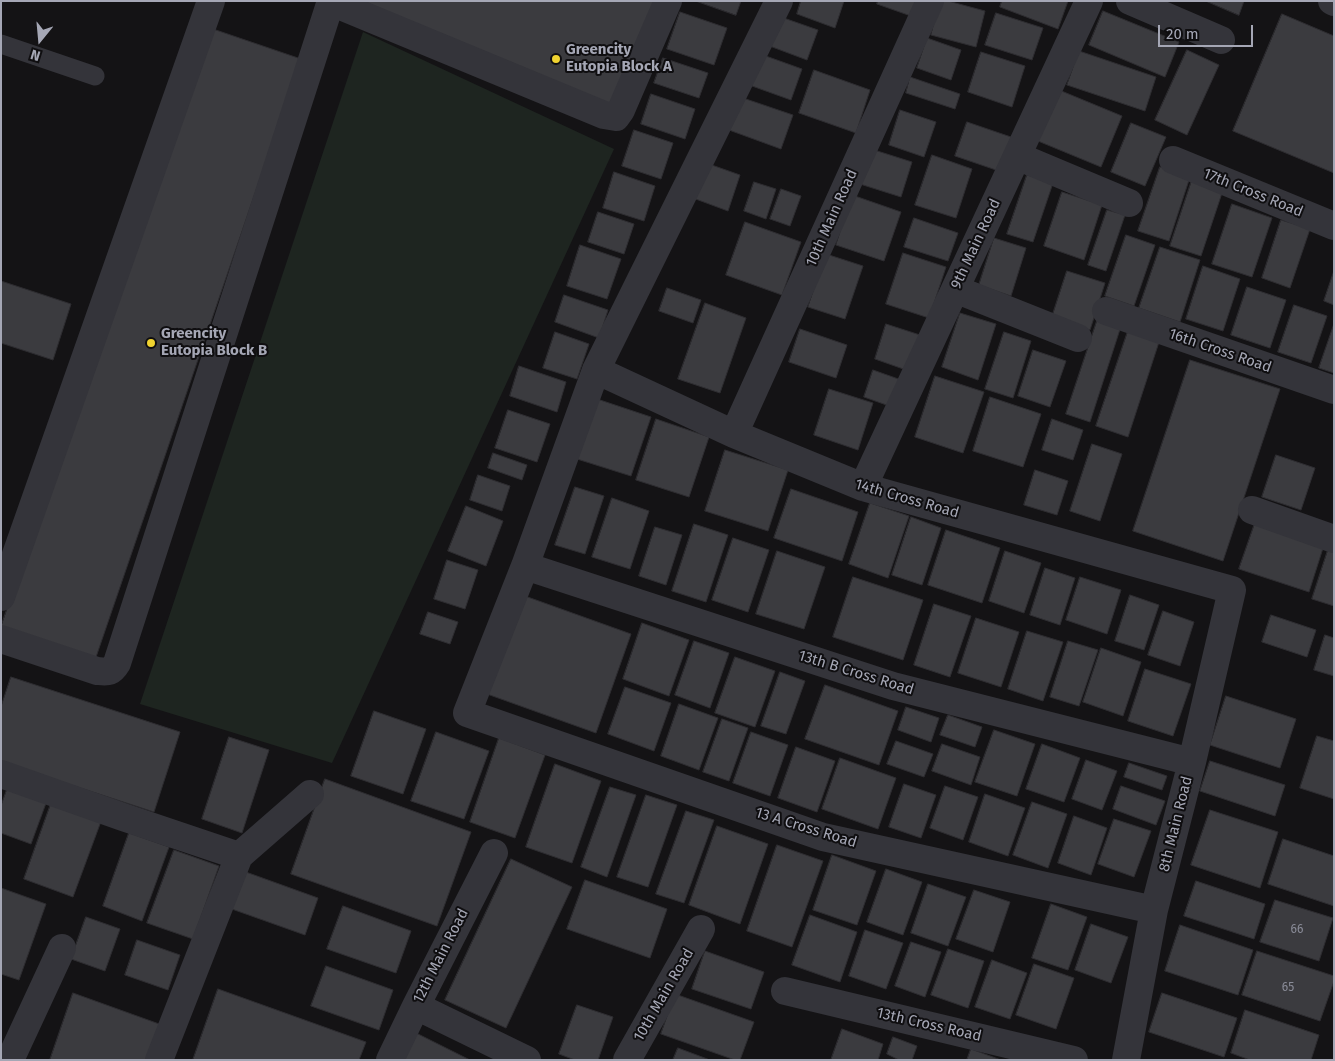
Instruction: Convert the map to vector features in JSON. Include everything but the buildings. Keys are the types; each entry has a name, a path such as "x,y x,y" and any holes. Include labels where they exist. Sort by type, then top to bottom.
{"street":[{"path":"1,597 211,1"},
{"path":"1,639 97,671 107,672 114,669 331,2 604,115 616,117 621,110 668,1"},
{"path":"524,566 596,370 779,1"},
{"name":"10th Main Road","path":"734,434 930,1"},
{"name":"9th Main Road","path":"862,487 1089,1"},
{"path":"1130,1 1166,8 1221,40"},
{"path":"1017,156 1129,203"},
{"name":"17th Cross Road","path":"1173,160 1334,226"},
{"path":"955,289 1078,338"},
{"name":"16th Cross Road","path":"1106,311 1334,390"},
{"name":"14th Cross Road","path":"596,370 734,434 862,487 1232,590"},
{"path":"1252,510 1334,539"},
{"name":"13 A Cross Road","path":"524,566 467,712 822,837 1154,910"},
{"name":"13th B Cross Road","path":"524,566 893,686 1192,762"},
{"name":"8th Main Road","path":"1126,1060 1154,910 1192,762 1232,590"},
{"path":"1,774 239,856"},
{"path":"159,1060 239,856 310,794"},
{"name":"12th Main Road","path":"390,1060 494,853"},
{"name":"10th Main Road","path":"627,1060 702,929"},
{"path":"10,1060 62,948"},
{"name":"13th Cross Road","path":"784,991 1074,1060"},
{"path":"416,1006 527,1060"}],"lane":[{"path":"1,44 95,76"}],"shaded area":[{"path":"363,32 614,149 332,763 140,704"}],"place":[{"name":"Greencity Eutopia Block A","path":"556,59"},
{"name":"Greencity Eutopia Block B","path":"151,343"}]}
